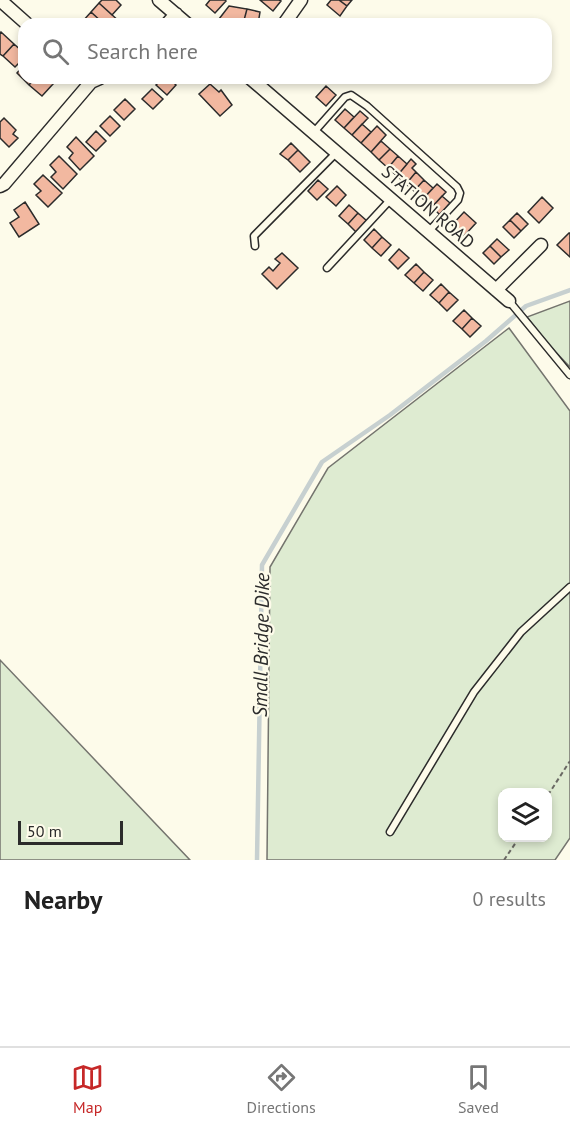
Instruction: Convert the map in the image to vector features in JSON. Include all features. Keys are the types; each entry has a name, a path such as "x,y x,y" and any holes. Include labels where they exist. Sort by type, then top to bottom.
{"street":[{"path":"0,0 20,18"},
{"path":"159,0 180,18"},
{"path":"288,18 301,0"},
{"path":"172,18 176,14"},
{"path":"0,186 19,167 88,84"},
{"name":"STATION ROAD","path":"257,84 509,301"},
{"path":"496,290 527,268 541,245"}],"lane":[{"path":"313,133 345,97 351,95 367,106 457,187 460,193 458,200 428,232"},
{"path":"255,246 254,236 336,153"},
{"path":"327,268 391,200"},
{"name":"STATION ROAD","path":"509,301 570,375"},
{"path":"390,832 474,692 521,632 570,587"}],"path":[{"path":"552,789 570,761"},
{"path":"504,860 516,842"}],"green space":[{"path":"570,301 570,367 527,317"},
{"path":"509,328 570,411 570,838 555,860 267,860 270,567 328,468"},
{"path":"0,660 190,860 0,860"}],"building":[{"path":"102,0 116,0 121,5 112,15 99,3"},
{"path":"210,0 226,1 215,13 206,5"},
{"path":"260,0 279,0 281,1 273,11"},
{"path":"331,0 339,0 347,6 340,16 327,5"},
{"path":"339,0 352,0 347,6"},
{"path":"99,3 116,18 98,18 91,12"},
{"path":"229,6 247,9 245,18 220,18"},
{"path":"247,9 260,12 259,18 245,18"},
{"path":"91,12 98,18 86,18"},
{"path":"1,32 14,44 3,56 0,54"},
{"path":"14,44 18,48 18,64 15,67 3,56"},
{"path":"30,84 53,84 42,96"},
{"path":"175,84 176,85 167,95 156,85"},
{"path":"210,84 219,92 221,90 232,105 220,116 199,94"},
{"path":"326,86 336,95 326,106 316,97"},
{"path":"152,89 163,99 153,109 142,99"},
{"path":"125,99 135,109 124,120 114,110"},
{"path":"345,109 354,117 344,128 335,120"},
{"path":"360,111 368,118 352,135 344,128"},
{"path":"110,116 120,126 110,136 100,126"},
{"path":"4,118 16,130 13,134 18,138 9,147 0,138 0,122"},
{"path":"362,124 371,132 361,143 352,135"},
{"path":"377,126 386,135 371,152 361,143"},
{"path":"96,131 106,141 96,151 86,142"},
{"path":"76,137 94,156 80,170 69,158 73,153 67,147"},
{"path":"381,141 390,149 379,160 371,152"},
{"path":"291,143 298,150 288,160 280,154"},
{"path":"390,149 398,156 388,168 379,160"},
{"path":"298,150 310,162 300,172 288,160"},
{"path":"59,156 77,174 63,189 51,177 56,172 50,165"},
{"path":"398,156 407,164 397,176 388,168"},
{"path":"411,159 416,164 412,168 416,172 406,184 397,176"},
{"path":"416,172 424,180 414,191 406,184"},
{"path":"43,175 62,193 48,207 36,195 41,191 34,184"},
{"path":"318,180 328,189 317,200 308,191"},
{"path":"424,180 433,188 423,199 414,191"},
{"path":"437,184 446,192 432,207 423,199"},
{"path":"337,186 346,195 336,206 326,197"},
{"path":"442,196 450,203 440,215 432,207"},
{"path":"542,197 553,208 539,223 528,212"},
{"path":"25,202 39,224 19,237 10,223 19,217 14,210"},
{"path":"349,205 358,213 348,224 339,216"},
{"path":"464,212 476,223 464,236 452,225"},
{"path":"358,213 367,221 356,232 348,224"},
{"path":"517,213 528,224 521,231 510,220"},
{"path":"510,220 521,231 514,238 503,227"},
{"path":"374,229 382,237 372,248 364,240"},
{"path":"570,233 570,257 557,245"},
{"path":"382,237 391,245 381,256 372,248"},
{"path":"497,239 509,250 501,257 490,246"},
{"path":"490,246 501,257 494,264 483,253"},
{"path":"399,249 409,258 398,269 389,260"},
{"path":"282,253 298,268 277,289 262,274 269,267 273,271 280,263 275,259"},
{"path":"416,264 424,272 414,283 405,275"},
{"path":"424,272 433,280 423,291 414,283"},
{"path":"441,284 449,292 439,303 430,295"},
{"path":"449,292 458,300 447,311 439,303"},
{"path":"464,310 472,318 462,329 453,321"},
{"path":"472,318 481,326 470,337 462,329"}],"waterway":[{"name":"Small Bridge Dike","path":"257,860 262,565 322,462 390,415 486,341 526,306 570,290"}]}
